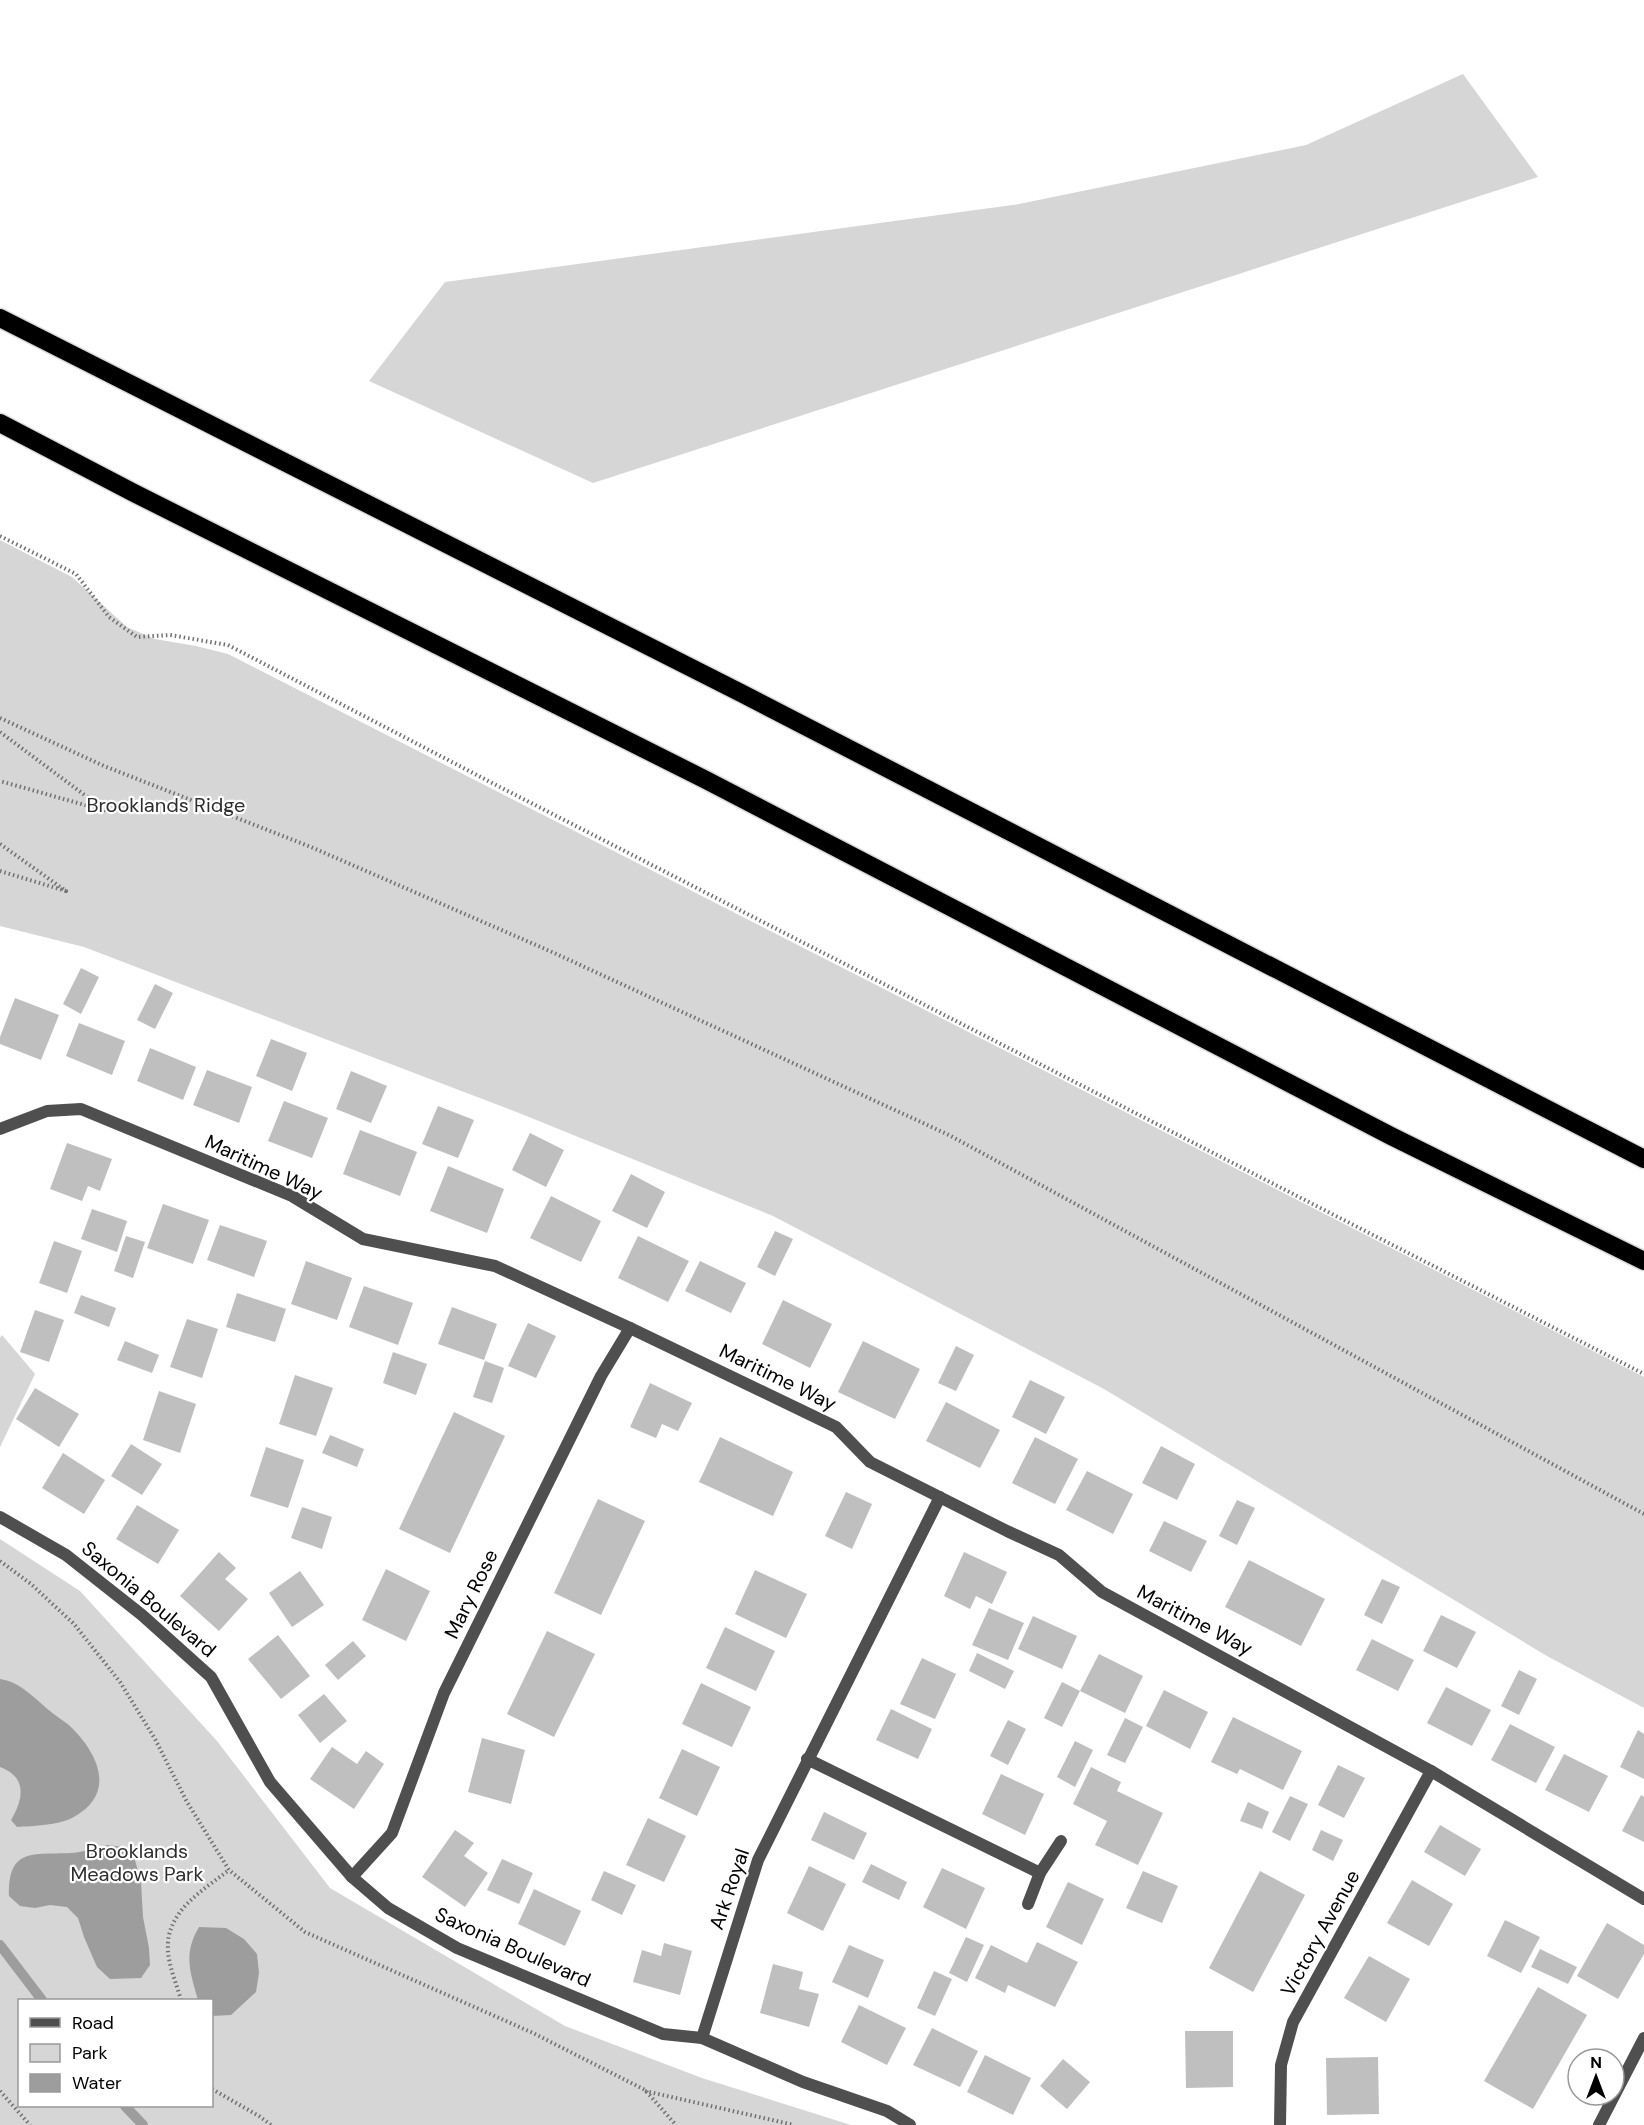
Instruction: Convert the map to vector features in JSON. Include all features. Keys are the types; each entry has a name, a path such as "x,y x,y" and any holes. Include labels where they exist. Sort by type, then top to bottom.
{"highway":[{"path":"0,318 731,688 1644,1159"},
{"path":"0,423 134,493 706,780 1391,1136 1644,1261"}],"street":[{"name":"Maritime Way","path":"0,1129 47,1111 81,1109 292,1196 363,1239 495,1266 630,1328 836,1427 870,1462 1059,1555 1102,1592 1431,1771 1644,1899"},
{"name":"Mary Rose","path":"352,1877 392,1833 444,1693 601,1376 630,1328"},
{"name":"Ark Royal","path":"702,2038 758,1860 807,1758 940,1497"},
{"name":"Saxonia Boulevard","path":"0,1517 66,1555 142,1614 211,1677 270,1782 352,1877 388,1908 457,1948 663,2034 702,2038 803,2082 886,2110 910,2125"},
{"path":"807,1758 1040,1873"},
{"name":"Victory Avenue","path":"1280,2125 1281,2065 1293,2022 1431,1771"},
{"path":"1028,1904 1040,1873 1061,1841"},
{"path":"1599,2125 1644,2037"}],"path":[{"path":"0,536 76,574 109,617 137,637 170,635 228,645 496,785 1644,1374"},
{"path":"0,718 104,766 312,847 552,952 949,1135 1644,1514"},
{"path":"0,732 106,811 0,781"},
{"path":"0,844 66,891 0,871"},
{"path":"180,1999 168,1953 168,1935 177,1915 187,1902 229,1870"},
{"path":"645,2090 794,2125"},
{"path":"0,2091 30,2125"},
{"path":"213,2091 271,2125"}],"green space":[{"path":"1463,74 1538,177 593,483 369,381 445,282 1019,204 1306,145"},
{"name":"Brooklands Ridge","path":"0,540 72,577 127,627 155,639 228,654 1644,1377 1644,1708 1547,1656 1104,1389 773,1216 519,1113 84,947 0,926"},
{"path":"2,1335 35,1374 0,1447 0,1338"},
{"name":"Brooklands Meadows Park","path":"0,1539 80,1591 217,1741 330,1888 565,2026 702,2078 851,2125 0,2125"}],"water":[{"path":"0,1679 15,1684 67,1723 90,1751 99,1775 99,1787 86,1809 72,1818 53,1824 17,1827 11,1820 19,1804 20,1789 15,1776 0,1767"},
{"path":"108,1845 123,1847 135,1860 141,1882 150,1965 141,1978 110,1979 97,1967 78,1918 67,1907 20,1906 9,1896 13,1869 18,1861 25,1857 75,1853"},
{"path":"199,1927 226,1928 244,1939 257,1954 259,1973 256,1992 231,2015 213,2016 213,1999 198,1999 190,1963 194,1937"}],"building":[{"path":"81,968 99,977 81,1014 63,1004"},
{"path":"155,984 173,993 155,1029 137,1020"},
{"path":"15,998 59,1015 41,1060 0,1044 0,1037"},
{"path":"79,1023 125,1041 112,1075 66,1056"},
{"path":"271,1039 307,1053 292,1091 256,1076"},
{"path":"150,1048 196,1067 183,1100 137,1081"},
{"path":"207,1070 252,1087 239,1123 193,1105"},
{"path":"351,1071 387,1086 371,1123 336,1109"},
{"path":"284,1101 328,1118 312,1158 268,1141"},
{"path":"438,1106 474,1120 458,1158 422,1144"},
{"path":"360,1130 417,1152 400,1196 343,1174"},
{"path":"530,1133 564,1150 546,1187 512,1170"},
{"path":"67,1143 112,1159 100,1191 88,1186 82,1201 50,1189"},
{"path":"448,1166 504,1189 487,1233 430,1211"},
{"path":"631,1174 665,1192 647,1228 612,1211"},
{"path":"551,1196 601,1221 581,1262 530,1238"},
{"path":"163,1204 209,1220 193,1264 147,1248"},
{"path":"92,1209 127,1221 117,1252 81,1239"},
{"path":"220,1225 267,1241 254,1277 207,1260"},
{"path":"775,1231 793,1239 775,1276 757,1267"},
{"path":"126,1236 145,1242 133,1278 114,1271"},
{"path":"638,1236 689,1261 668,1302 618,1278"},
{"path":"54,1241 82,1251 67,1293 39,1283"},
{"path":"306,1261 352,1278 337,1320 291,1304"},
{"path":"700,1261 746,1283 731,1313 685,1291"},
{"path":"364,1286 413,1303 398,1345 349,1327"},
{"path":"237,1293 286,1309 275,1342 226,1327"},
{"path":"81,1295 116,1308 109,1327 74,1313"},
{"path":"783,1300 832,1324 810,1368 762,1344"},
{"path":"452,1307 497,1324 484,1360 438,1344"},
{"path":"35,1310 64,1320 49,1362 20,1352"},
{"path":"187,1319 218,1329 202,1378 170,1367"},
{"path":"528,1323 556,1336 536,1378 508,1366"},
{"path":"125,1341 159,1355 152,1373 117,1360"},
{"path":"863,1341 920,1369 895,1419 838,1392"},
{"path":"956,1346 974,1355 956,1391 938,1383"},
{"path":"393,1352 427,1364 416,1395 383,1383"},
{"path":"485,1361 504,1368 492,1403 473,1397"},
{"path":"295,1375 333,1388 316,1436 279,1424"},
{"path":"1030,1380 1065,1397 1046,1434 1012,1417"},
{"path":"650,1383 692,1403 678,1431 662,1424 656,1438 630,1427"},
{"path":"35,1388 79,1414 59,1447 16,1419"},
{"path":"159,1391 196,1404 180,1453 143,1440"},
{"path":"946,1402 1000,1430 980,1468 926,1441"},
{"path":"454,1412 505,1436 450,1553 399,1529"},
{"path":"330,1435 364,1449 357,1467 322,1453"},
{"path":"720,1437 793,1472 773,1516 699,1482"},
{"path":"1035,1437 1078,1459 1055,1504 1012,1483"},
{"path":"131,1444 162,1464 142,1495 111,1476"},
{"path":"1161,1446 1195,1464 1177,1500 1142,1483"},
{"path":"266,1447 304,1460 288,1508 250,1496"},
{"path":"63,1453 105,1480 84,1514 42,1488"},
{"path":"1087,1471 1133,1494 1113,1534 1066,1510"},
{"path":"846,1492 872,1504 852,1549 825,1536"},
{"path":"598,1499 645,1521 601,1615 554,1593"},
{"path":"1237,1500 1255,1508 1237,1545 1219,1536"},
{"path":"137,1505 179,1530 158,1564 116,1539"},
{"path":"302,1507 332,1517 322,1549 291,1538"},
{"path":"1164,1521 1207,1541 1191,1572 1149,1551"},
{"path":"219,1552 236,1568 225,1579 248,1599 219,1631 180,1596"},
{"path":"964,1552 1007,1572 992,1604 976,1596 970,1609 944,1596"},
{"path":"1249,1560 1325,1599 1301,1646 1225,1607"},
{"path":"386,1569 430,1591 406,1641 362,1620"},
{"path":"755,1570 807,1594 786,1638 735,1614"},
{"path":"300,1571 324,1605 292,1627 269,1593"},
{"path":"1382,1579 1400,1587 1382,1624 1364,1615"},
{"path":"989,1608 1024,1623 1008,1660 972,1645"},
{"path":"1441,1615 1476,1632 1457,1668 1423,1651"},
{"path":"1033,1616 1077,1636 1062,1669 1018,1649"},
{"path":"725,1627 775,1651 756,1691 706,1668"},
{"path":"547,1631 595,1654 554,1737 507,1714"},
{"path":"278,1635 310,1676 281,1699 248,1659"},
{"path":"1372,1639 1414,1660 1398,1691 1356,1670"},
{"path":"353,1641 366,1656 338,1680 325,1665"},
{"path":"977,1653 1014,1671 1005,1689 969,1671"},
{"path":"1099,1654 1143,1676 1125,1713 1080,1691"},
{"path":"922,1658 956,1674 935,1719 900,1704"},
{"path":"1519,1670 1537,1679 1519,1715 1501,1706"},
{"path":"1062,1682 1080,1691 1062,1727 1044,1718"},
{"path":"701,1683 751,1707 732,1747 682,1724"},
{"path":"1446,1687 1491,1710 1472,1746 1427,1723"},
{"path":"1164,1690 1208,1712 1190,1749 1146,1726"},
{"path":"324,1694 347,1721 320,1743 298,1715"},
{"path":"891,1709 932,1729 918,1759 876,1740"},
{"path":"1233,1717 1302,1751 1283,1790 1240,1769 1237,1774 1211,1762"},
{"path":"1125,1718 1143,1727 1125,1763 1107,1755"},
{"path":"1008,1720 1026,1729 1008,1765 990,1756"},
{"path":"1510,1724 1555,1747 1536,1783 1491,1760"},
{"path":"1638,1730 1644,1734 1644,1779 1620,1767"},
{"path":"482,1738 525,1750 511,1804 468,1792"},
{"path":"1075,1741 1093,1750 1075,1787 1057,1777"},
{"path":"332,1747 357,1764 366,1751 384,1764 354,1809 310,1779"},
{"path":"682,1749 720,1767 697,1816 659,1798"},
{"path":"1564,1754 1608,1776 1589,1812 1545,1790"},
{"path":"1338,1765 1365,1778 1344,1818 1318,1805"},
{"path":"1091,1767 1121,1782 1117,1791 1163,1813 1138,1865 1095,1845 1107,1821 1073,1804"},
{"path":"1001,1774 1044,1794 1025,1835 982,1814"},
{"path":"1641,1795 1644,1797 1644,1842 1622,1831"},
{"path":"1290,1796 1308,1804 1290,1841 1272,1832"},
{"path":"1248,1802 1269,1812 1262,1829 1240,1821"},
{"path":"824,1812 867,1833 854,1860 811,1840"},
{"path":"648,1818 686,1836 664,1882 626,1865"},
{"path":"1440,1825 1481,1849 1465,1876 1424,1852"},
{"path":"455,1830 474,1843 464,1856 488,1873 465,1907 422,1877"},
{"path":"1321,1830 1343,1840 1333,1861 1312,1850"},
{"path":"502,1859 533,1873 519,1904 487,1890"},
{"path":"871,1864 907,1882 899,1900 862,1882"},
{"path":"809,1866 846,1884 823,1931 787,1913"},
{"path":"942,1868 985,1888 966,1929 923,1907"},
{"path":"604,1871 636,1885 622,1915 591,1900"},
{"path":"1143,1871 1178,1886 1162,1923 1126,1908"},
{"path":"1260,1871 1305,1895 1253,1992 1209,1968"},
{"path":"1412,1880 1453,1904 1429,1946 1387,1923"},
{"path":"1068,1882 1104,1899 1082,1945 1046,1927"},
{"path":"534,1889 581,1911 565,1946 518,1924"},
{"path":"1505,1920 1540,1937 1521,1973 1487,1956"},
{"path":"1607,1923 1644,1945 1644,1954 1618,1999 1577,1976"},
{"path":"966,1937 984,1945 967,1982 949,1973"},
{"path":"1037,1942 1078,1962 1055,2007 1008,1985 1005,1993 975,1978 991,1945 1027,1963"},
{"path":"664,1943 692,1951 680,1995 633,1982 642,1950 661,1956"},
{"path":"849,1945 884,1960 868,1998 832,1982"},
{"path":"1540,1949 1577,1967 1568,1984 1531,1967"},
{"path":"1369,1956 1410,1979 1386,2022 1344,1998"},
{"path":"773,1964 803,1972 799,1989 819,1994 809,2027 760,2013"},
{"path":"934,1971 952,1979 935,2016 917,2008"},
{"path":"1538,1987 1587,2015 1569,2047 1566,2047 1566,2052 1533,2109 1484,2081"},
{"path":"859,2005 906,2028 887,2065 841,2042"},
{"path":"932,2028 978,2051 960,2087 913,2065"},
{"path":"1185,2031 1233,2031 1233,2087 1186,2088"},
{"path":"985,2055 1031,2078 1013,2115 967,2092"},
{"path":"1378,2057 1379,2114 1327,2115 1326,2058"},
{"path":"1063,2059 1090,2082 1067,2109 1040,2086"}],"waterway":[{"path":"0,1945 41,1999"},
{"path":"126,2107 143,2125"}]}
